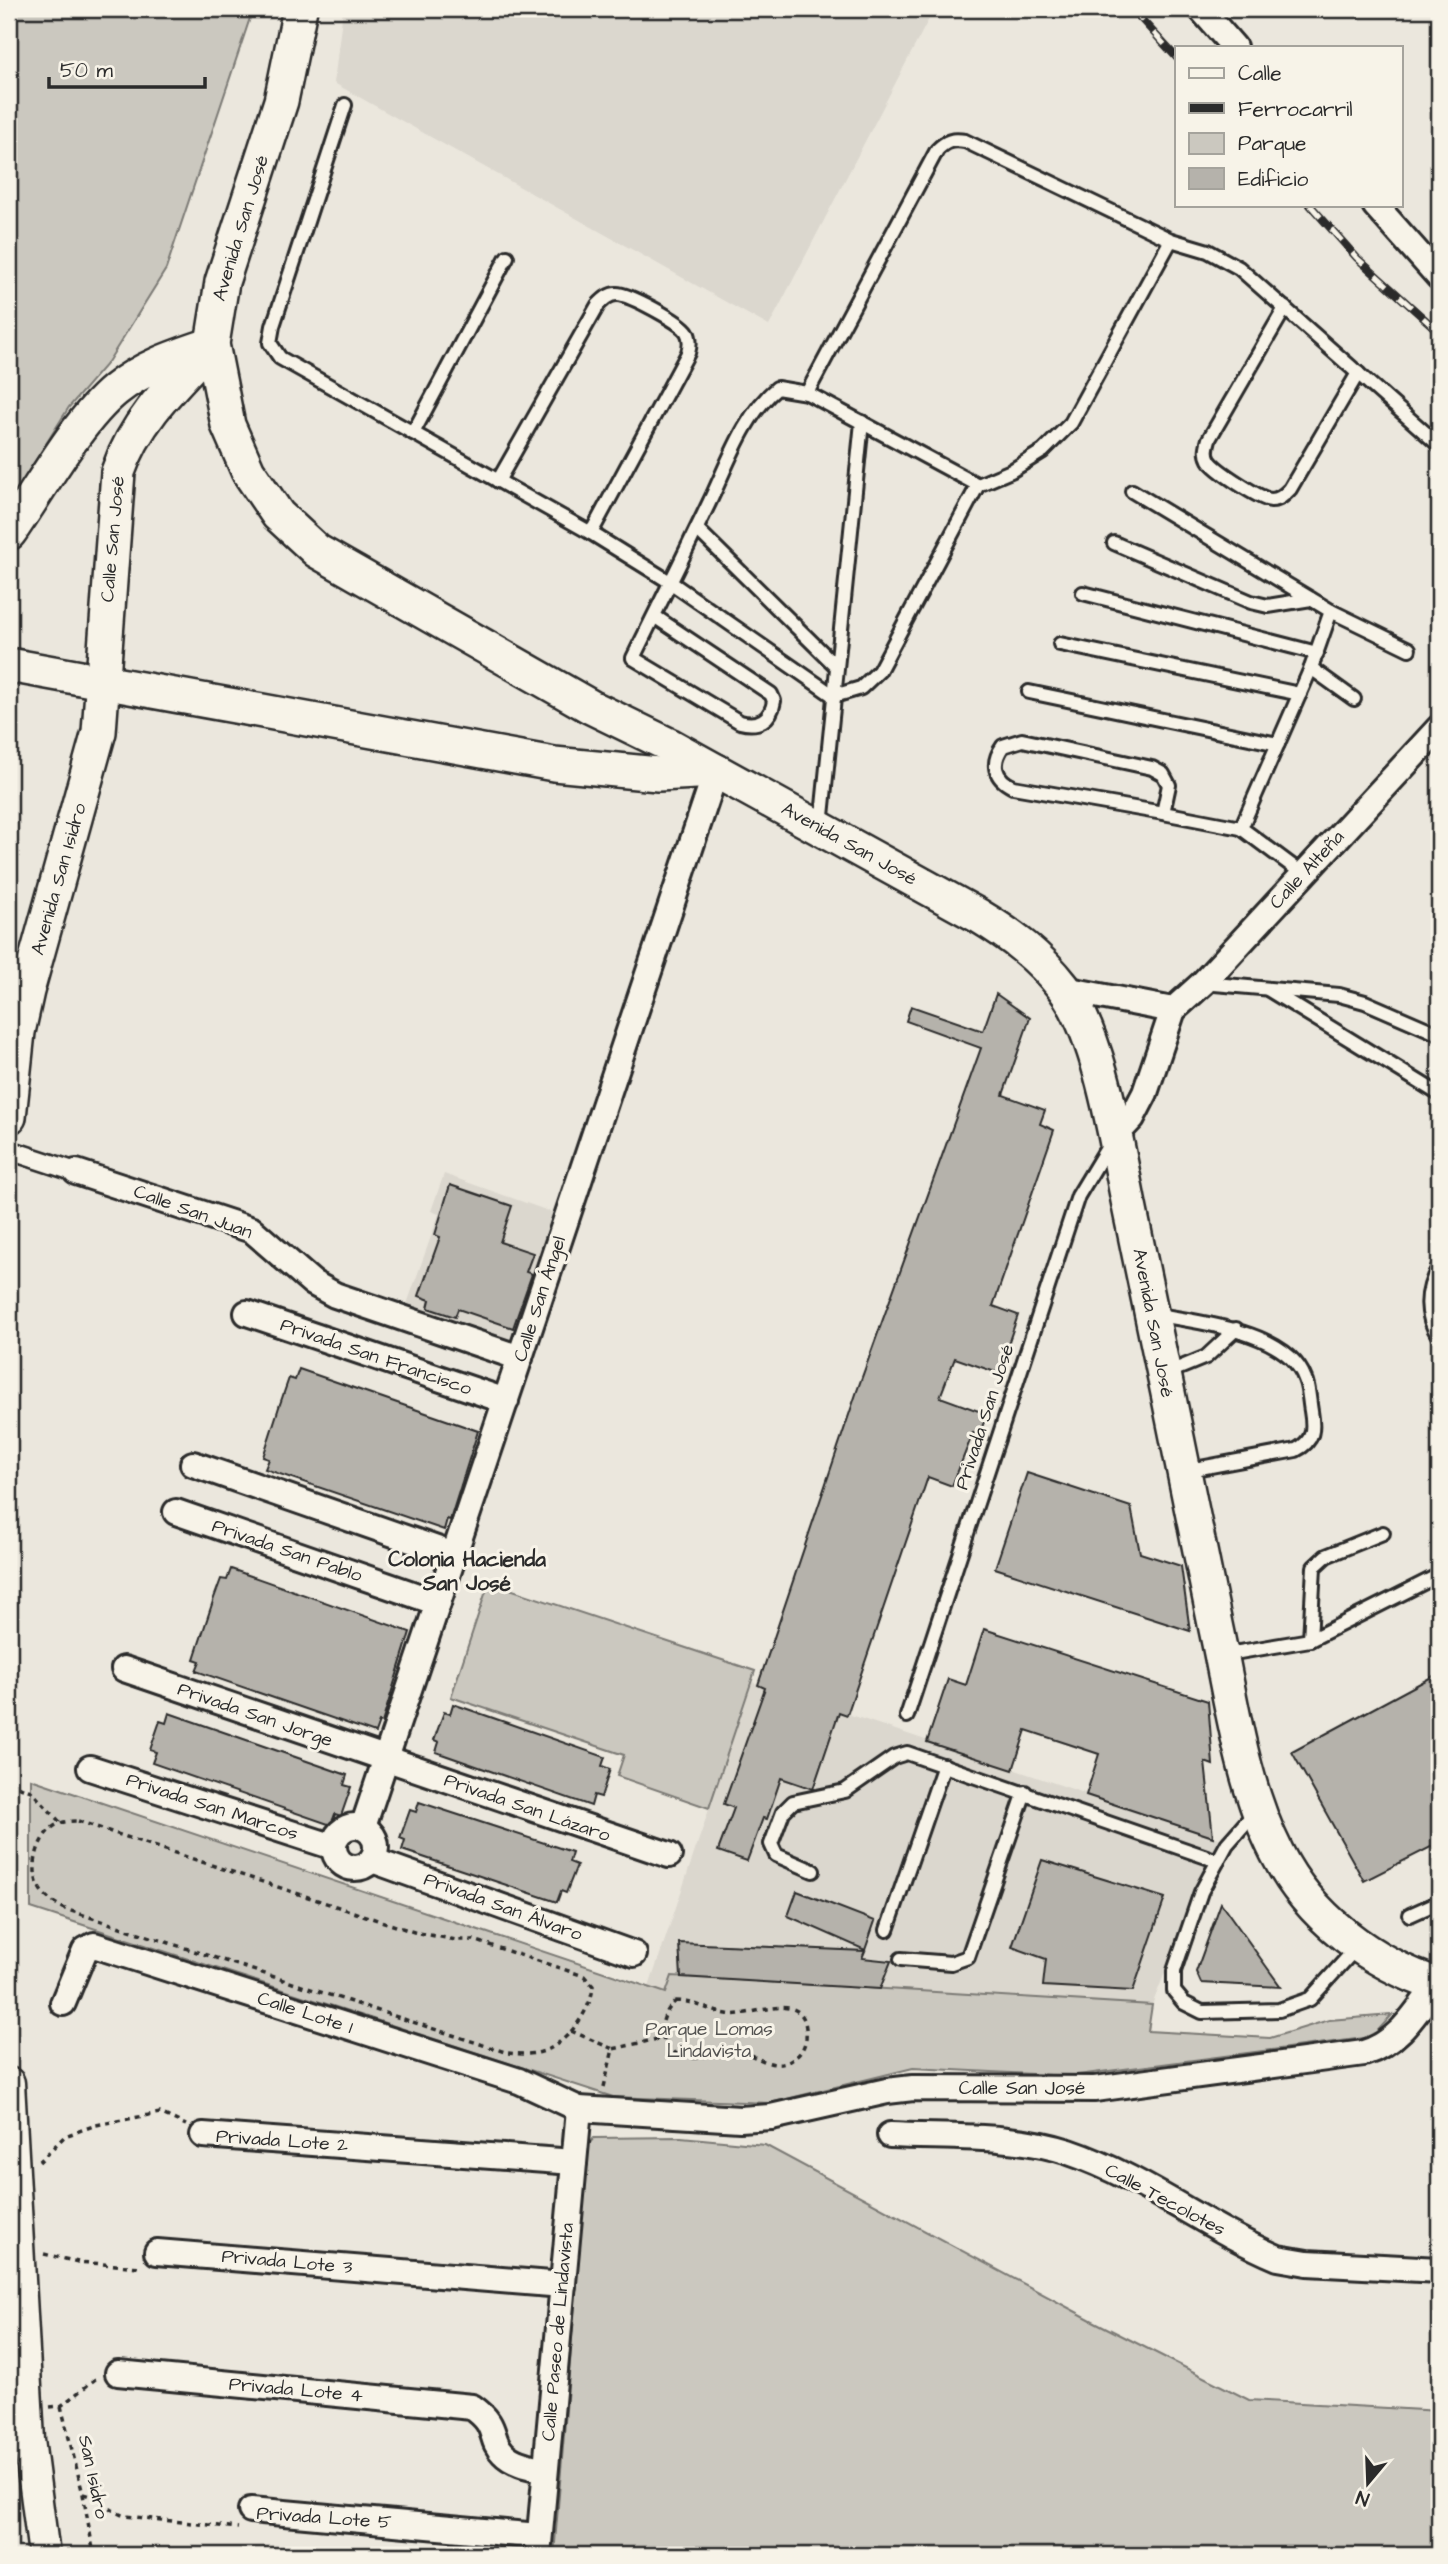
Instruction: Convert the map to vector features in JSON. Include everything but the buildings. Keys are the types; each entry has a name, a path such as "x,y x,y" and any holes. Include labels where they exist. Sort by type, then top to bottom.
{"main road":[{"name":"Avenida San José","path":"300,9 281,101 222,282 212,344 228,425 248,471 278,515 317,551 591,707 716,771 1016,938 1064,989 1088,1035 1114,1137 1222,1655 1249,1779 1258,1808 1277,1854 1301,1891 1333,1926 1393,1967 1438,1985"},
{"path":"9,533 84,422 114,391 164,360 212,344"},
{"name":"Calle San José","path":"104,683 107,591 118,471 144,418 212,344"},
{"path":"9,665 554,764 658,774 716,771"},
{"name":"Avenida San Isidro","path":"9,1117 18,1032 27,991 90,769 99,732 104,683"}],"street":[{"path":"1201,9 1233,46"},
{"path":"1376,206 1439,277"},
{"name":"Calle Alteña","path":"1114,1137 1132,1118 1145,1093 1173,1010 1203,983 1439,728"},
{"name":"Calle San Ángel","path":"363,1827 716,771"},
{"path":"1064,989 1173,1010"},
{"name":"Calle San Juan","path":"9,1150 252,1230 313,1283 335,1295 520,1358"},
{"name":"Privada San Francisco","path":"247,1313 506,1401"},
{"path":"193,1464 454,1555"},
{"name":"Privada San Pablo","path":"176,1512 438,1603"},
{"name":"Privada San Jorge","path":"124,1669 385,1760"},
{"name":"Privada San Lázaro","path":"385,1760 669,1856"},
{"name":"Privada San Marcos","path":"90,1768 334,1847"},
{"path":"363,1827 376,1842 372,1860 361,1868 348,1867 337,1859 334,1847 337,1835 346,1828 363,1827"},
{"name":"Privada San Álvaro","path":"372,1860 634,1954"},
{"name":"Calle Lote 1","path":"63,2003 85,1950 94,1945 519,2081 589,2110"},
{"name":"Calle San José","path":"589,2110 740,2119 771,2117 887,2091 914,2088 1095,2089 1364,2053 1384,2047 1401,2032 1438,1985"},
{"path":"9,2083 16,2182 15,2281 44,2555"},
{"name":"Calle Paseo de Lindavista","path":"538,2546 574,2162 589,2110"},
{"name":"Privada Lote 2","path":"203,2135 574,2162"},
{"name":"Calle Tecolotes","path":"890,2135 1032,2143 1069,2152 1278,2258 1307,2263 1439,2270"},
{"name":"Privada Lote 3","path":"156,2252 563,2285"},
{"name":"Privada Lote 4","path":"118,2373 472,2407 489,2418 502,2453 521,2464 545,2470"},
{"name":"Privada Lote 5","path":"251,2510 538,2546"}],"lane":[{"path":"345,105 270,343 280,358 591,533 670,582 834,696"},
{"path":"807,393 937,150 944,142 954,139 965,141 1171,240 1208,251 1239,268 1439,445"},
{"path":"834,696 861,688 879,671 978,485 1011,471 1043,450 1072,422 1171,240"},
{"path":"413,433 507,257"},
{"path":"498,481 598,305 606,297 617,294 628,297 679,324 687,332 690,343 688,353 591,533"},
{"path":"1285,308 1209,439 1206,449 1209,460 1216,467 1259,496 1271,500 1282,497 1290,489 1358,373"},
{"path":"654,616 771,694 774,701 770,713 762,722 751,725 740,722 634,658 670,582 757,405 777,388 807,393 978,485"},
{"path":"821,830 862,422"},
{"path":"1132,491 1331,611 1409,649"},
{"path":"697,529 837,667"},
{"path":"1114,543 1251,602 1268,606 1311,599"},
{"path":"1083,593 1317,653"},
{"path":"1241,828 1311,668 1331,611"},
{"path":"1060,643 1300,694"},
{"path":"1311,668 1353,699"},
{"path":"1029,692 1278,744"},
{"path":"1163,813 1169,785 1163,774 1152,768 1023,740 1003,746 996,758 995,771 1002,782 1013,788 1241,828 1303,874"},
{"path":"1203,983 1339,995 1365,1002 1439,1034"},
{"path":"1265,988 1439,1094"},
{"name":"Privada San José","path":"907,1716 1078,1196 1114,1137"},
{"path":"1439,1267 1432,1279 1427,1305 1439,1337"},
{"path":"1152,1314 1236,1329 1281,1351 1295,1362 1305,1378 1312,1436 1306,1446 1183,1471"},
{"path":"1163,1374 1206,1357 1236,1329"},
{"path":"1310,1640 1314,1567 1326,1556 1383,1533"},
{"path":"1222,1655 1310,1640 1439,1575"},
{"path":"813,1871 786,1862 776,1855 771,1844 783,1812 793,1802 845,1791 900,1754 914,1755 1025,1792 1217,1861"},
{"path":"887,1930 944,1765"},
{"path":"901,1959 951,1963 968,1957 1025,1792"},
{"path":"1258,1808 1227,1844 1201,1892 1174,1971 1174,1991 1184,2003 1202,2012 1279,2010 1310,1999 1358,1945"},
{"path":"1410,1915 1439,1902"}],"path":[{"path":"9,1783 31,1791 61,1823"},
{"path":"78,1821 414,1932 456,1940 474,1940 584,1976 593,1986 593,1996 571,2031 542,2052 508,2053 65,1909 40,1891 35,1876 35,1860 42,1840 61,1823 78,1821"},
{"path":"676,2001 691,2001 726,2014 746,2014 776,2006 792,2009 801,2016 806,2029 806,2043 799,2055 788,2063 774,2065 737,2050 693,2058 681,2056 669,2049 662,2038 660,2025 665,2011 676,2001"},
{"path":"571,2031 613,2049 662,2038"},
{"path":"589,2110 613,2049"},
{"name":"Privada Lote 2","path":"16,2182 65,2136 96,2125 167,2114 203,2135"},
{"path":"15,2281 78,2262 143,2266 156,2252"},
{"path":"27,2410 61,2406 94,2378 118,2373"},
{"name":"San Isidro","path":"61,2406 83,2494 94,2555"},
{"name":"Privada Lote 5","path":"83,2494 97,2497 116,2513 125,2516 240,2529 251,2510"}],"shaded area":[{"path":"343,9 934,9 769,326 334,83"},
{"path":"444,1174 560,1215 516,1342 407,1304 439,1214 431,1211"},
{"path":"752,1682 1219,1838 1152,2005 673,1977 667,1993 649,1987"}],"green space":[{"path":"9,9 253,9 166,269 108,362 69,407 9,503"},
{"path":"489,1582 755,1671 709,1808 617,1776 624,1755 451,1697"},
{"name":"Parque Lomas Lindavista","path":"31,1779 666,1993 672,1976 1152,2005 1148,2031 1270,2038 1329,2020 1392,2015 1372,2037 1070,2076 913,2068 770,2103 613,2097 31,1908"},
{"path":"681,2137 765,2145 1093,2321 1249,2400 1439,2411 1439,2555 554,2555 588,2145 594,2138"}],"railway":[{"path":"1132,9 1175,56"},
{"path":"1311,206 1357,258 1439,332"}],"district":[{"name":"Colonia Hacienda San José","path":"467,1571"}]}
